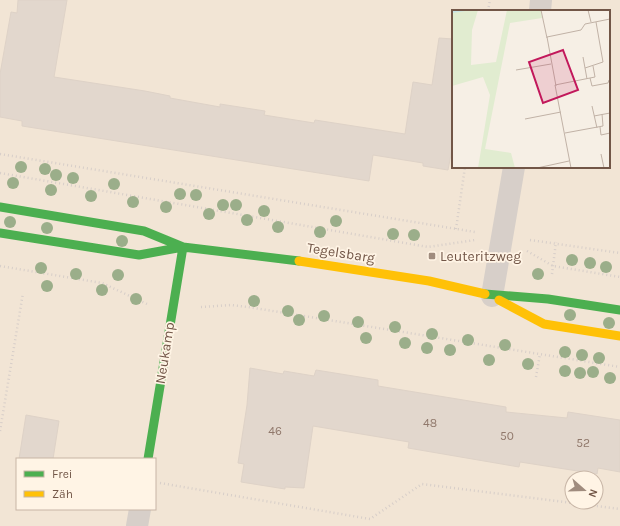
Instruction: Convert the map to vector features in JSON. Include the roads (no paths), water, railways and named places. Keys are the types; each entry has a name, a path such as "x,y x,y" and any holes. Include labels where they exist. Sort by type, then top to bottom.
{"street":[{"path":"540,10 541,0"},
{"path":"492,296 514,168"},
{"name":"Tegelsbarg","path":"0,207 144,231 183,247"},
{"name":"Tegelsbarg","path":"0,233 139,255 183,247 260,255 429,281 492,296 548,299 620,310"},
{"name":"Neukamp","path":"148,458 183,247"},
{"name":"Tegelsbarg","path":"492,296 544,324 620,336"},
{"path":"137,526 140,510"}],"place":[{"name":"Leuteritzweg","path":"432,256"}]}
